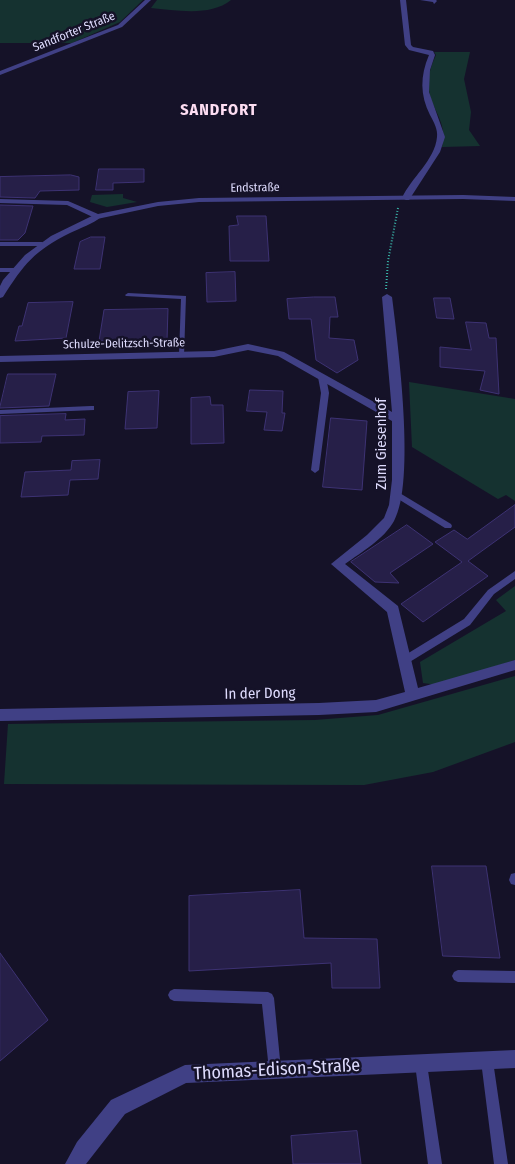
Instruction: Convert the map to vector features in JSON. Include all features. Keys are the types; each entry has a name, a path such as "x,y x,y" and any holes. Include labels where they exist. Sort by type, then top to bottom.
{"street":[{"name":"Sandforter Straße","path":"0,73 120,26 148,0"},
{"path":"403,0 408,45 411,49 431,52 432,55 425,71 425,90 428,102 440,129 441,137 439,145 403,198"},
{"name":"Endstraße","path":"0,295 14,270 42,244 97,217 158,204 198,200 515,199"},
{"path":"0,201 62,202 80,207 97,217"},
{"name":"Zum Giesenhof","path":"387,297 396,369 398,495 390,519 337,564 393,610 413,696"},
{"name":"Schulze-Delitzsch-Straße","path":"0,359 214,354 248,347 281,354 322,377"},
{"path":"322,377 397,419"},
{"name":"In der Dong","path":"0,715 319,709 376,706 515,665"},
{"name":"Thomas-Edison-Straße","path":"75,1164 84,1149 118,1108 185,1074 515,1059"}],"lane":[{"path":"422,0 435,1 434,3"},
{"path":"0,244 42,244"},
{"path":"0,270 14,270"},
{"path":"128,295 184,297 182,355"},
{"path":"315,470 325,393 322,377"},
{"path":"0,412 91,408"},
{"path":"398,495 448,526"},
{"path":"405,660 467,622 491,592 515,574"},
{"path":"458,976 515,978"},
{"path":"174,995 268,998 275,1070"},
{"path":"487,1061 501,1164"},
{"path":"421,1064 435,1164"}],"path":[{"path":"387,297 388,261 403,198"}],"green space":[{"path":"0,0 143,0 120,22 72,43 0,43"},
{"path":"157,0 231,0 213,9 182,11 151,8"},
{"path":"434,52 470,52 464,79 471,112 469,130 480,146 442,147 442,124 430,96 428,85 430,71 436,55"},
{"path":"123,194 123,198 137,202 107,207 90,202 92,195"},
{"path":"409,382 515,399 515,501 506,495 498,499 412,447"},
{"path":"515,586 515,660 438,685 423,683 420,662 506,611 496,600"},
{"path":"515,676 515,742 433,772 364,785 4,784 8,724 315,720 378,715"}],"building":[{"path":"99,169 144,169 144,182 113,183 113,190 96,190"},
{"path":"71,175 79,177 79,190 40,191 35,198 0,197 0,177"},
{"path":"0,205 33,206 25,233 18,240 0,240"},
{"path":"237,216 266,216 269,261 230,261 229,226 238,225"},
{"path":"91,237 105,237 100,269 74,269 80,242"},
{"path":"235,272 236,301 207,302 206,273"},
{"path":"335,297 338,317 330,317 329,338 354,340 358,360 337,373 316,360 311,319 289,319 287,299"},
{"path":"434,298 450,298 454,319 437,318"},
{"path":"73,302 66,338 15,341 19,326 22,326 28,303"},
{"path":"168,309 167,340 99,341 104,310"},
{"path":"466,322 486,323 489,338 496,338 499,394 480,390 485,371 440,367 440,347 471,350"},
{"path":"8,374 56,374 49,406 0,408"},
{"path":"250,390 283,391 282,413 285,413 282,431 264,430 267,412 247,411"},
{"path":"159,391 157,428 125,429 128,392"},
{"path":"210,397 211,405 223,405 224,443 191,444 191,398"},
{"path":"66,414 65,420 85,419 84,435 42,436 41,442 0,443 0,416"},
{"path":"331,418 367,421 362,490 323,487"},
{"path":"100,460 98,479 70,480 68,495 21,497 25,472 71,470 72,461"},
{"path":"515,505 515,527 468,561 488,576 423,622 401,604 462,562 435,542 454,530 467,539"},
{"path":"407,525 433,544 390,573 399,583 375,582 351,562"},
{"path":"432,866 486,866 500,958 443,956"},
{"path":"300,890 304,938 377,939 380,988 332,988 331,963 189,971 189,896"},
{"path":"0,953 48,1020 0,1061"},
{"path":"357,1131 361,1164 293,1164 291,1136"}],"district":[{"name":"SANDFORT","path":"219,111"}]}
